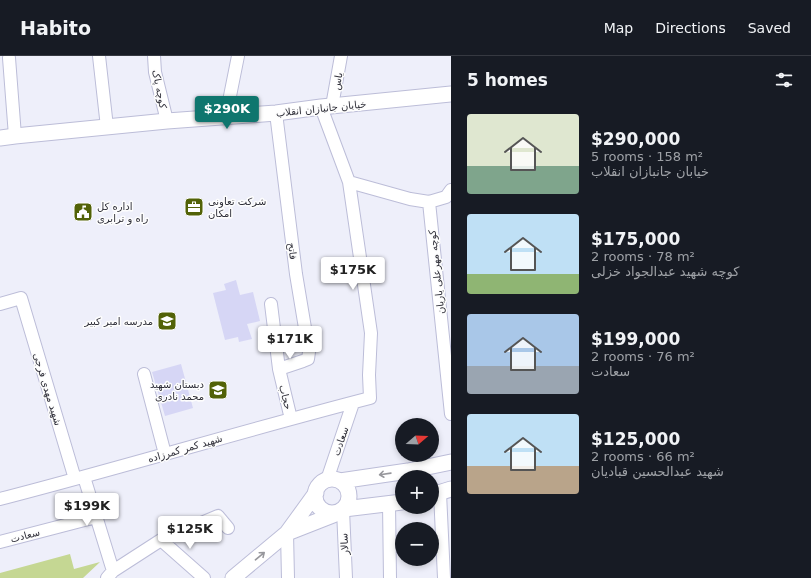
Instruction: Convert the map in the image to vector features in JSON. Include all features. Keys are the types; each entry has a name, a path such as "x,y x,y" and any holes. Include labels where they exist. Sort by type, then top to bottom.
{"street":[{"path":"99,56 107,127"},
{"name":"کوچه پاک","path":"154,56 155,72 167,121"},
{"path":"226,116 238,56"},
{"name":"یاس","path":"327,106 342,56"},
{"path":"9,58 15,136"},
{"name":"خیابان جانبازان انقلاب","path":"0,138 167,121 276,113 327,106 451,94"},
{"path":"327,106 349,182 410,199 428,202 449,194"},
{"name":"فاتح","path":"276,113 296,274 309,352 308,359 279,369"},
{"name":"شهید کمر کمرزاده","path":"0,499 370,398 369,375 371,333 349,182"},
{"name":"کوچه مهرعلی یاریان","path":"428,202 451,414"},
{"name":"شهید مهدی فرجی","path":"0,304 21,298 79,478 96,517 110,574"},
{"name":"حجاب","path":"271,304 279,369 291,419"},
{"path":"144,374 164,454"},
{"name":"سعادت","path":"333,480 353,403"},
{"path":"233,578 287,533 316,493 321,483 333,480 408,471 451,462"},
{"path":"287,533 341,511 348,504 350,498 349,491 345,485 333,480"},
{"path":"316,493 316,502 319,508 331,514 341,511 395,503"},
{"path":"441,493 444,578"},
{"name":"سالار","path":"341,511 346,578"},
{"path":"390,578 395,514"},
{"path":"110,574 161,540 218,516 228,528"},
{"name":"سعادت","path":"0,542 96,517"},
{"path":"287,533 288,578"},
{"path":"161,540 204,578"}],"green space":[{"path":"70,554 74,569 100,562 83,578 0,578 0,573"}],"building":[{"path":"236,280 240,295 253,292 260,321 247,324 252,339 239,342 238,337 225,340 213,293 226,290 224,284"},
{"path":"181,364 193,408 165,416 152,372"}],"place":[{"name":"شرکت تعاونی امکان","path":"194,207"},
{"name":"اداره کل راه و ترابری","path":"83,212"},
{"name":"مدرسه امیر کبیر","path":"167,321"},
{"name":"دبستان شهید محمد نادری","path":"218,390"}]}
